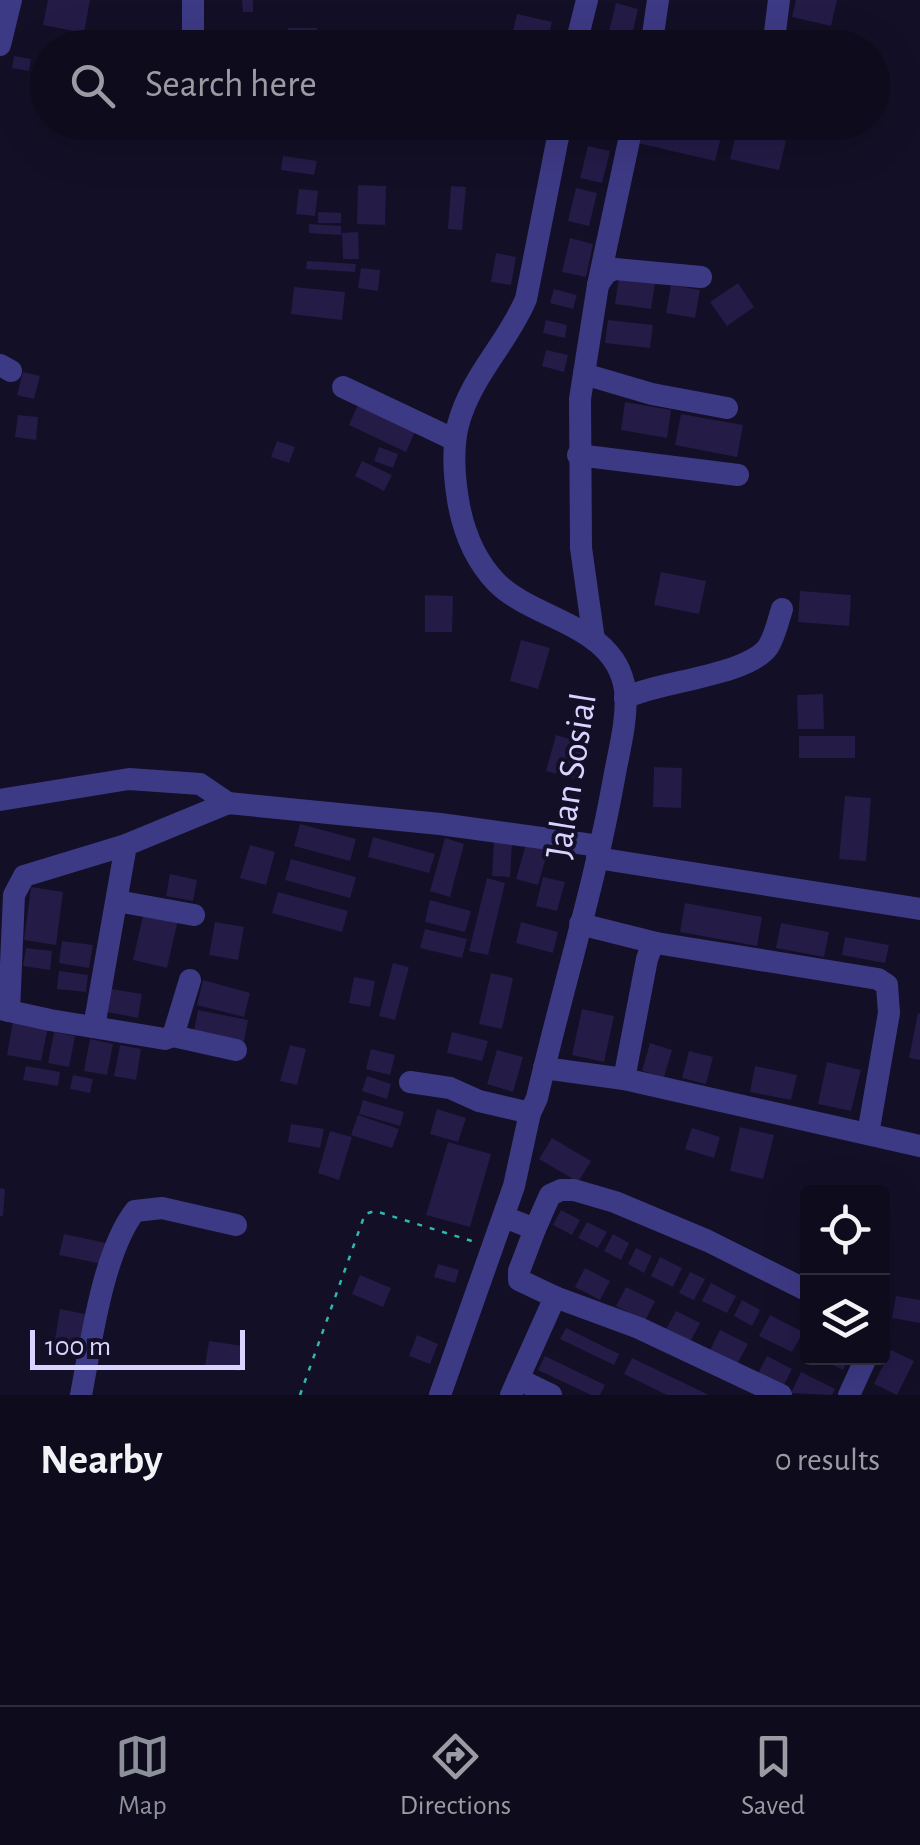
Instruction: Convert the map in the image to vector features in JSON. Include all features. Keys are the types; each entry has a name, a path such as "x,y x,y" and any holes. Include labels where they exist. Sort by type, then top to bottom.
{"street":[{"path":"0,45 11,0"},
{"path":"193,0 193,30"},
{"path":"580,30 587,0"},
{"path":"654,30 658,0"},
{"path":"775,30 779,0"},
{"name":"Jalan Sosial","path":"440,1395 494,1248 527,1138 598,852 618,759 625,698 615,662 594,640 496,582 480,561 461,514 455,440 474,380 514,324 526,298 557,140"},
{"path":"594,640 581,548 578,456 584,374 598,284 628,140"},
{"path":"598,284 606,273 616,270 701,277"},
{"path":"584,374 626,373 652,394 727,408"},
{"path":"343,387 455,440"},
{"path":"578,456 738,475"},
{"path":"625,698 644,689 686,681 752,660 770,645 782,609"},
{"path":"0,800 129,779 200,784 228,803"},
{"path":"236,1050 4,1009 14,895 19,881 30,872 126,845 228,803 440,824 920,909"},
{"path":"94,1027 126,845"},
{"path":"117,900 194,915"},
{"path":"580,924 656,943 884,981 889,1013 868,1134"},
{"path":"624,1079 647,959 656,943"},
{"path":"173,1036 190,980"},
{"path":"544,1068 624,1079 920,1146"},
{"path":"410,1082 443,1087 530,1114"},
{"path":"781,1395 639,1328 519,1280 519,1271 550,1195 574,1190 615,1202 708,1241 800,1287"},
{"path":"81,1395 108,1274 119,1239 134,1211 162,1208 236,1224"},
{"path":"504,1217 534,1228"},
{"path":"551,1395 515,1387 555,1297"},
{"path":"848,1395 863,1365"}],"path":[{"path":"300,1395 365,1214 376,1212 494,1248"}],"building":[{"path":"48,0 90,0 85,30 43,25"},
{"path":"242,0 253,0 253,12 243,12"},
{"path":"796,0 837,0 831,26 792,17"},
{"path":"616,3 638,9 633,30 609,30"},
{"path":"517,14 552,22 550,30 513,30"},
{"path":"14,56 30,59 29,71 12,68"},
{"path":"639,140 720,140 715,161 638,143"},
{"path":"734,140 786,141 779,170 730,159"},
{"path":"588,146 610,151 602,183 580,178"},
{"path":"283,156 317,161 314,175 281,170"},
{"path":"358,185 386,186 385,225 357,224"},
{"path":"451,186 466,187 462,230 448,229"},
{"path":"576,188 597,193 589,226 568,221"},
{"path":"299,189 318,191 315,216 296,214"},
{"path":"318,212 341,213 341,223 318,223"},
{"path":"309,224 341,226 341,235 309,233"},
{"path":"358,232 359,259 343,259 342,233"},
{"path":"570,238 593,244 586,277 562,272"},
{"path":"496,253 516,257 511,285 491,282"},
{"path":"307,261 356,264 355,272 306,269"},
{"path":"361,268 380,270 378,291 358,288"},
{"path":"619,278 655,283 651,309 615,304"},
{"path":"738,283 754,307 727,326 710,302"},
{"path":"671,285 700,290 695,318 666,313"},
{"path":"294,287 345,292 342,320 291,314"},
{"path":"554,289 577,295 573,309 550,303"},
{"path":"546,320 567,325 565,338 543,333"},
{"path":"608,320 653,325 650,348 605,343"},
{"path":"546,350 568,355 564,372 542,366"},
{"path":"23,372 40,376 34,399 17,395"},
{"path":"360,400 417,427 406,452 349,425"},
{"path":"625,402 671,410 667,438 621,430"},
{"path":"681,414 743,425 737,457 675,445"},
{"path":"18,415 38,417 36,440 15,437"},
{"path":"277,441 295,447 289,463 271,457"},
{"path":"379,447 398,454 393,468 374,461"},
{"path":"362,461 392,475 384,491 355,476"},
{"path":"661,572 706,581 699,614 654,605"},
{"path":"800,591 851,595 849,626 798,622"},
{"path":"425,595 453,596 452,632 425,632"},
{"path":"521,640 550,648 538,689 510,681"},
{"path":"823,694 824,729 798,729 797,695"},
{"path":"556,735 587,744 577,779 546,771"},
{"path":"799,736 855,736 855,758 799,758"},
{"path":"654,767 682,768 681,808 653,807"},
{"path":"845,796 871,798 866,861 839,859"},
{"path":"300,824 356,839 350,861 294,846"},
{"path":"373,837 435,854 429,873 368,857"},
{"path":"445,838 464,844 450,897 430,891"},
{"path":"527,841 549,847 538,885 516,879"},
{"path":"494,842 512,843 510,877 492,876"},
{"path":"250,845 275,852 266,885 240,878"},
{"path":"291,859 356,877 350,898 285,880"},
{"path":"170,874 197,880 193,901 166,896"},
{"path":"543,877 565,882 557,911 536,906"},
{"path":"487,878 505,883 488,955 469,951"},
{"path":"31,887 63,892 56,945 24,940"},
{"path":"278,892 348,911 342,932 272,913"},
{"path":"430,900 471,911 465,932 425,922"},
{"path":"685,903 762,917 757,946 680,932"},
{"path":"145,907 179,915 167,968 133,960"},
{"path":"215,922 244,927 238,960 209,955"},
{"path":"521,922 558,932 553,953 516,943"},
{"path":"781,923 829,932 824,957 776,948"},
{"path":"425,929 467,939 462,958 420,948"},
{"path":"845,937 889,945 885,963 842,955"},
{"path":"62,941 93,945 89,968 59,963"},
{"path":"26,948 52,951 50,970 23,966"},
{"path":"393,963 409,967 395,1020 379,1016"},
{"path":"59,971 88,975 86,992 57,989"},
{"path":"491,973 513,978 502,1029 479,1024"},
{"path":"354,977 375,981 370,1007 349,1003"},
{"path":"203,980 250,993 244,1017 197,1005"},
{"path":"111,989 142,994 138,1018 107,1012"},
{"path":"582,1009 614,1016 604,1062 572,1055"},
{"path":"198,1010 248,1020 243,1046 193,1036"},
{"path":"920,1014 920,1060 909,1058"},
{"path":"13,1021 48,1027 41,1061 7,1055"},
{"path":"54,1032 75,1036 69,1067 48,1063"},
{"path":"452,1032 488,1041 482,1061 447,1053"},
{"path":"90,1039 113,1044 107,1075 84,1071"},
{"path":"650,1043 672,1050 664,1077 642,1071"},
{"path":"120,1045 141,1049 136,1080 114,1076"},
{"path":"290,1045 306,1049 297,1085 280,1081"},
{"path":"371,1049 395,1055 390,1075 366,1069"},
{"path":"497,1050 523,1057 513,1092 487,1084"},
{"path":"689,1051 713,1057 706,1084 682,1078"},
{"path":"827,1062 861,1070 851,1111 818,1104"},
{"path":"26,1066 60,1072 58,1086 23,1080"},
{"path":"755,1066 797,1075 791,1100 750,1092"},
{"path":"73,1075 93,1079 90,1093 70,1089"},
{"path":"367,1076 391,1084 387,1099 362,1091"},
{"path":"363,1100 404,1112 400,1126 359,1114"},
{"path":"437,1109 466,1118 458,1142 430,1134"},
{"path":"358,1115 399,1129 392,1148 351,1135"},
{"path":"291,1124 324,1129 320,1148 288,1142"},
{"path":"740,1127 774,1135 763,1179 730,1171"},
{"path":"692,1128 720,1137 714,1158 685,1149"},
{"path":"330,1131 352,1137 339,1180 318,1173"},
{"path":"552,1138 591,1161 578,1182 539,1159"},
{"path":"448,1142 491,1154 470,1227 426,1215"},
{"path":"0,1188 5,1189 3,1216 0,1216"},
{"path":"561,1210 580,1220 572,1235 553,1225"},
{"path":"587,1222 607,1232 598,1248 578,1238"},
{"path":"64,1234 106,1243 102,1264 59,1255"},
{"path":"613,1234 629,1243 621,1260 604,1251"},
{"path":"636,1248 652,1256 644,1273 628,1264"},
{"path":"660,1257 682,1268 673,1287 651,1276"},
{"path":"438,1264 459,1270 455,1283 434,1277"},
{"path":"585,1268 610,1281 600,1300 575,1287"},
{"path":"690,1272 705,1279 694,1300 679,1293"},
{"path":"360,1275 391,1288 383,1307 352,1294"},
{"path":"711,1283 736,1296 727,1313 702,1301"},
{"path":"626,1287 655,1301 645,1321 616,1306"},
{"path":"896,1296 920,1300 920,1323 892,1318"},
{"path":"742,1300 760,1310 752,1326 734,1316"},
{"path":"60,1309 85,1314 80,1345 55,1340"},
{"path":"676,1311 700,1323 689,1344 665,1331"},
{"path":"770,1315 800,1330 792,1352 759,1336"},
{"path":"566,1328 619,1354 614,1365 560,1339"},
{"path":"720,1330 748,1344 736,1366 709,1352"},
{"path":"417,1335 438,1344 430,1364 409,1356"},
{"path":"209,1341 243,1346 240,1371 205,1366"},
{"path":"890,1352 914,1361 897,1395 874,1384 884,1365 890,1365"},
{"path":"545,1356 605,1385 600,1395 591,1395 538,1370"},
{"path":"767,1356 792,1369 782,1389 757,1376"},
{"path":"632,1358 709,1395 667,1395 624,1374"},
{"path":"801,1372 835,1389 832,1395 791,1393"}]}
